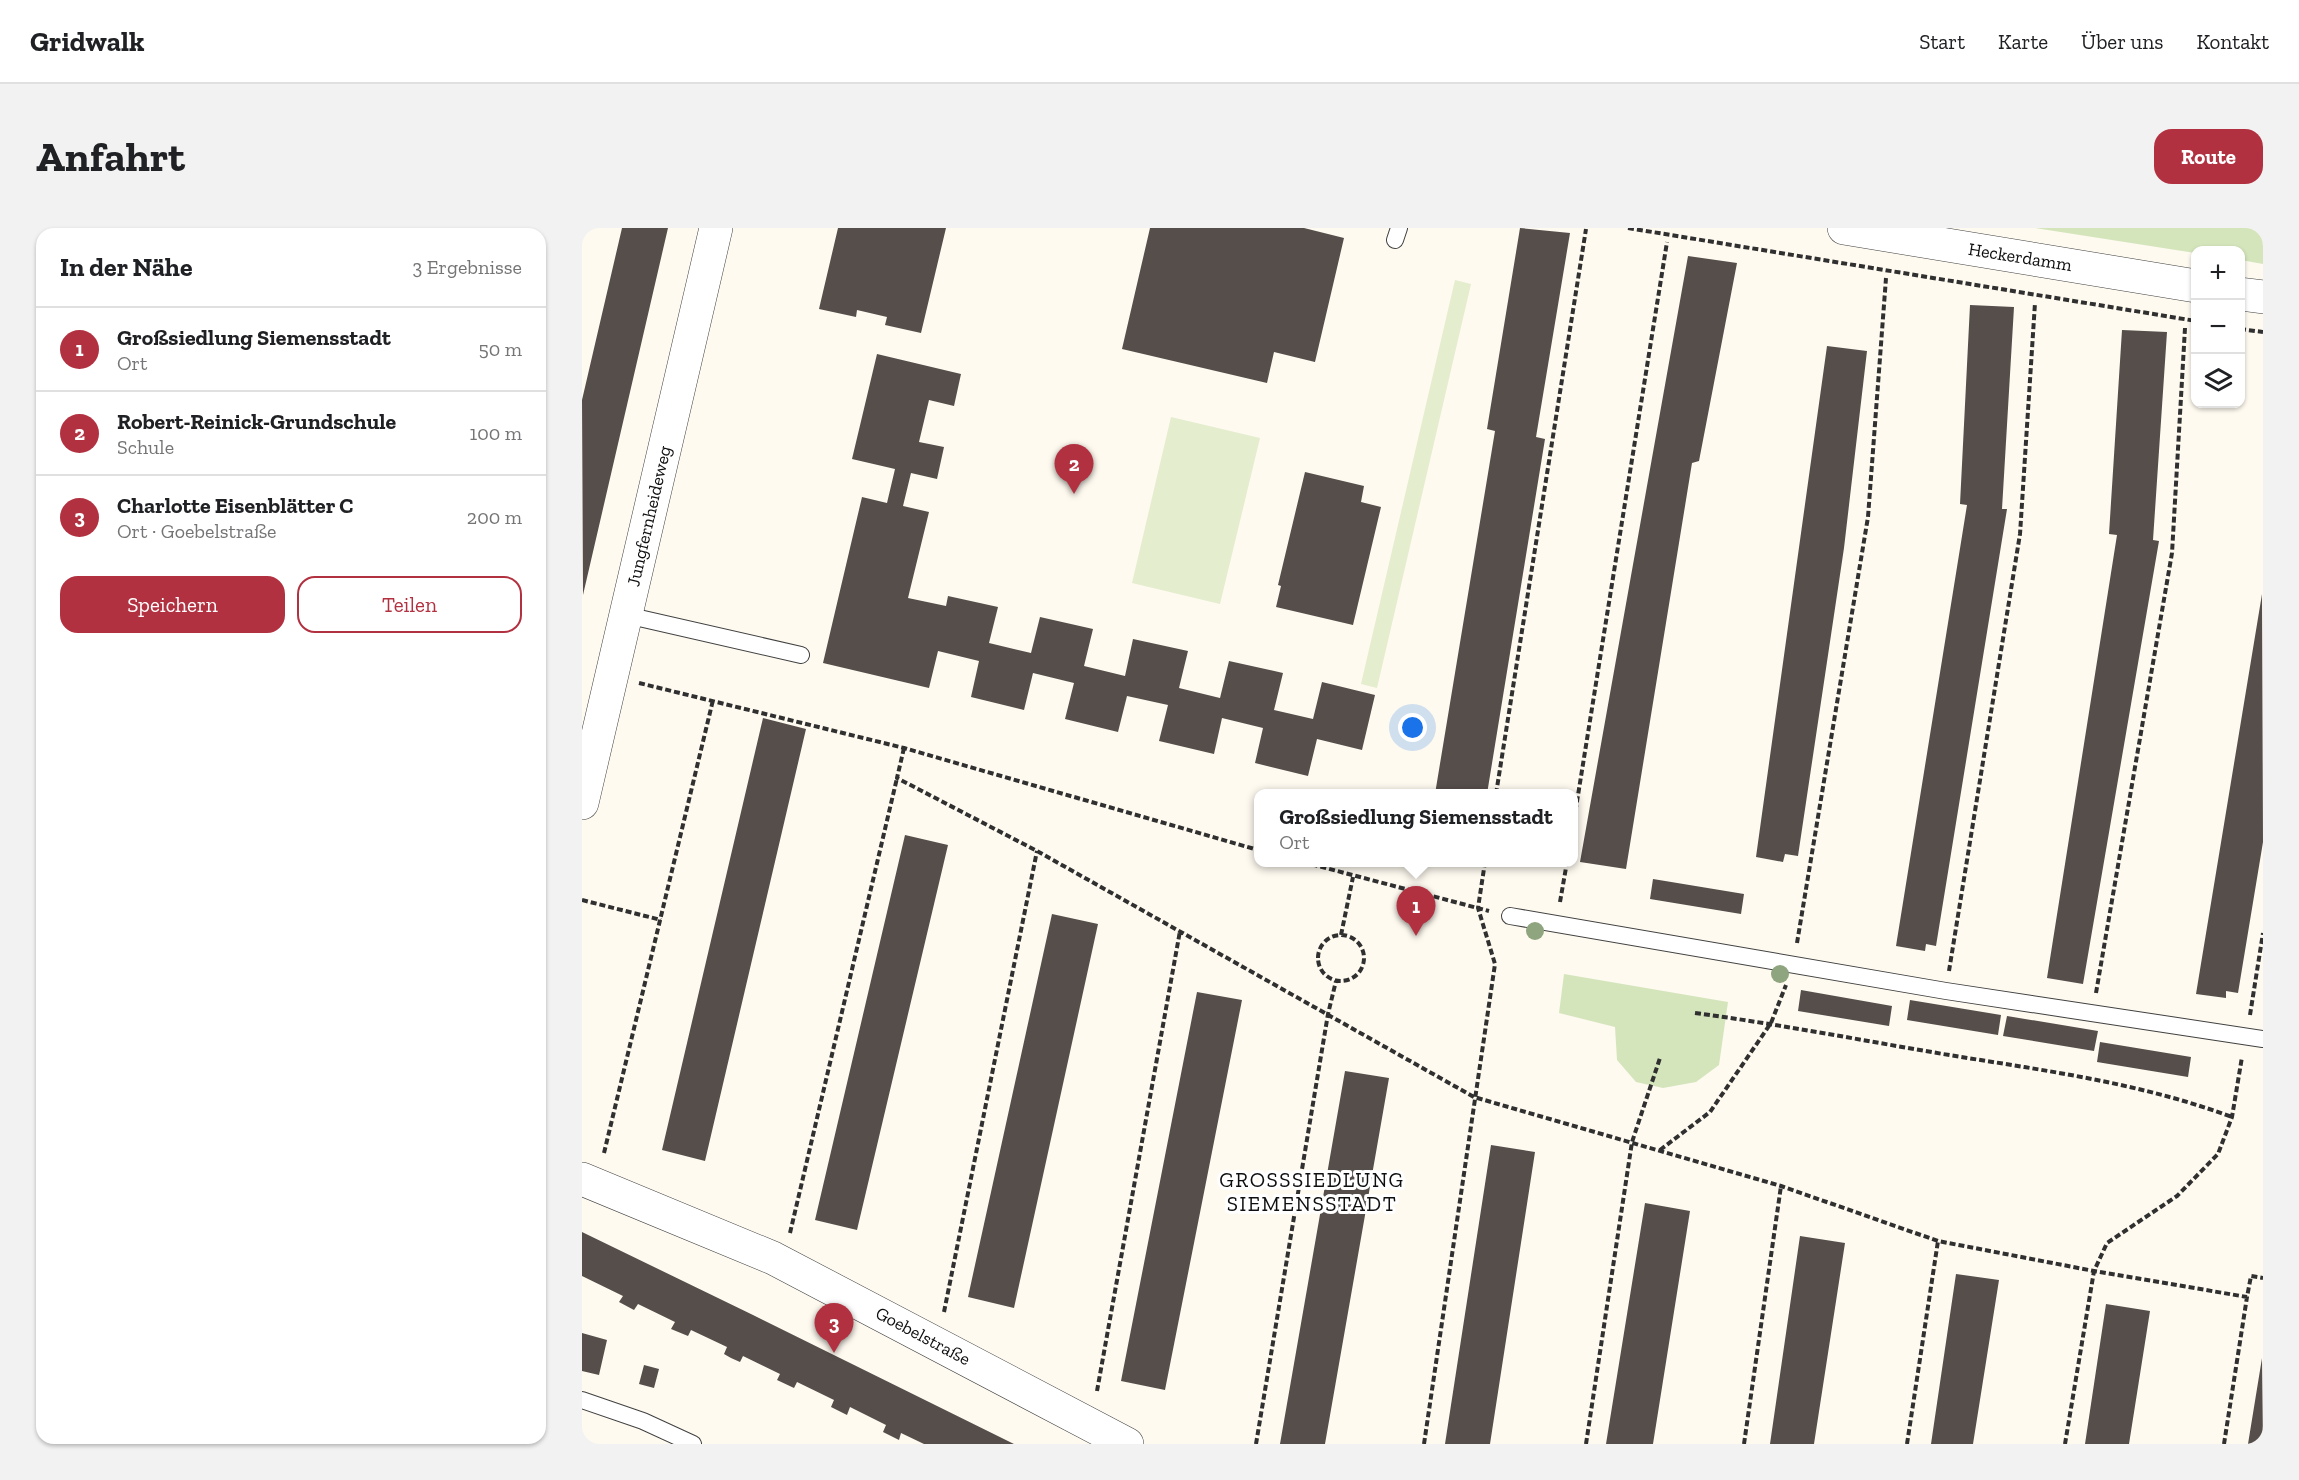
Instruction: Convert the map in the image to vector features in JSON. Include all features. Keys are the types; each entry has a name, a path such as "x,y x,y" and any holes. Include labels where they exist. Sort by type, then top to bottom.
{"street":[{"name":"Jungfernheideweg","path":"582,803 717,228"},
{"name":"Heckerdamm","path":"1844,228 2191,285"},
{"path":"2245,295 2263,297"},
{"name":"Goebelstraße","path":"582,1179 774,1258 1127,1444"}],"lane":[{"path":"626,615 801,656"},
{"path":"1510,916 1946,991 2255,1038"},
{"path":"582,1400 643,1421 693,1444"}],"path":[{"path":"1628,228 2191,320"},
{"path":"1497,789 1586,229"},
{"path":"1578,795 1668,242"},
{"path":"1660,1150 1710,1112 1772,1023 1793,964 1868,517 1886,278"},
{"path":"1946,991 2020,534 2035,303"},
{"path":"2092,1014 2172,553 2185,328"},
{"path":"2245,330 2263,332"},
{"path":"634,682 904,748 1254,849"},
{"path":"604,1154 712,700"},
{"path":"790,1233 904,748"},
{"path":"897,778 1180,931 1474,1097 1781,1186 1938,1241 2247,1297"},
{"path":"944,1312 1037,852"},
{"path":"1320,867 1510,916"},
{"path":"1424,1444 1495,964 1478,908 1484,867"},
{"path":"1557,923 1566,867"},
{"path":"1341,935 1353,877"},
{"path":"582,900 661,920"},
{"path":"1097,1391 1180,931"},
{"path":"2065,1444 2094,1271 2107,1243 2177,1196 2218,1154 2232,1117 2255,1038 2263,933"},
{"path":"1341,935 1354,939 1362,949 1364,961 1359,973 1349,980 1336,981 1326,975 1320,966 1318,955 1322,945 1330,938 1341,935"},
{"path":"1256,1444 1328,1014 1336,981"},
{"path":"1695,1013 1772,1023 1945,1054 2052,1070 2187,1100 2232,1117"},
{"path":"1586,1444 1632,1142 1660,1058"},
{"path":"1744,1444 1781,1186"},
{"path":"1907,1444 1938,1241"},
{"path":"2224,1444 2251,1275 2263,1278"}],"green space":[{"path":"2035,228 2263,228 2263,264 2245,261 2245,246 2191,246 2191,252"},
{"path":"1455,280 1471,284 1377,688 1361,684"},
{"path":"1171,417 1260,438 1220,604 1132,583"},
{"path":"1564,974 1728,1002 1719,1065 1696,1082 1663,1088 1636,1082 1617,1060 1615,1027 1559,1013"}],"building":[{"path":"622,228 668,228 583,595 582,400"},
{"path":"838,228 946,228 921,333 885,325 887,317 857,310 856,317 819,309"},
{"path":"1150,228 1304,228 1344,238 1315,362 1274,352 1267,383 1122,349"},
{"path":"1520,228 1570,233 1536,437 1545,439 1488,789 1436,789 1495,431 1487,429"},
{"path":"1688,256 1737,263 1699,461 1692,463 1626,869 1580,862"},
{"path":"1970,305 2014,307 2002,509 2007,509 1936,946 1926,944 1925,951 1896,946 1967,505 1960,504"},
{"path":"2122,330 2167,332 2153,540 2159,541 2083,984 2047,978 2117,535 2109,534"},
{"path":"1827,346 1867,351 1844,548 1798,856 1785,854 1783,862 1756,857"},
{"path":"877,354 961,374 954,406 929,400 919,442 944,447 937,479 911,473 903,506 929,512 908,598 946,606 948,596 998,607 989,643 1031,653 1040,617 1093,629 1084,666 1125,676 1133,639 1188,651 1179,688 1220,698 1229,661 1283,673 1274,710 1313,719 1322,682 1375,695 1362,750 1317,739 1308,776 1255,763 1263,728 1222,718 1214,754 1159,741 1168,705 1127,696 1118,732 1065,719 1074,683 1033,673 1024,710 971,697 979,661 938,651 929,688 823,663 862,497 887,503 895,469 852,459"},
{"path":"1305,472 1364,486 1361,502 1381,507 1353,625 1276,607 1281,586 1278,585"},
{"path":"2262,594 2263,842 2238,993 2226,991 2226,998 2196,994"},
{"path":"763,718 806,729 705,1161 662,1150"},
{"path":"905,835 948,845 857,1230 815,1220"},
{"path":"1653,879 1744,894 1741,914 1650,899"},
{"path":"1052,914 1098,924 1014,1308 968,1297"},
{"path":"1801,990 1892,1006 1889,1026 1798,1011"},
{"path":"1197,992 1242,1000 1165,1390 1121,1381"},
{"path":"1910,1000 2001,1015 1998,1035 1907,1020"},
{"path":"2007,1016 2098,1031 2094,1051 2003,1036"},
{"path":"2100,1042 2191,1057 2188,1077 2097,1062"},
{"path":"1345,1071 1389,1078 1325,1444 1280,1444"},
{"path":"1491,1145 1535,1152 1490,1444 1445,1444"},
{"path":"1645,1203 1690,1211 1653,1444 1606,1444"},
{"path":"582,1232 1014,1444 924,1444 901,1433 899,1440 883,1432 886,1425 850,1407 847,1415 831,1407 834,1400 797,1382 794,1388 777,1380 780,1374 743,1356 740,1362 731,1358 724,1354 727,1347 691,1330 688,1336 671,1329 675,1322 638,1304 634,1310 619,1302 623,1296 582,1276"},
{"path":"1800,1236 1845,1243 1814,1444 1770,1444"},
{"path":"1956,1274 1999,1280 1973,1444 1931,1444"},
{"path":"2106,1304 2150,1311 2129,1444 2085,1444"},
{"path":"582,1333 607,1340 599,1375 582,1371"},
{"path":"2262,1358 2263,1444 2248,1444"},
{"path":"644,1365 659,1369 654,1388 639,1384"}],"place":[{"name":"Robert-Reinick-Grundschule","path":"1074,494"},
{"name":"Großsiedlung Siemensstadt","path":"1416,936"},
{"name":"Charlotte Eisenblätter C","path":"834,1353"}],"district":[{"name":"GROSSSIEDLUNG SIEMENSSTADT","path":"1312,1192"}]}
